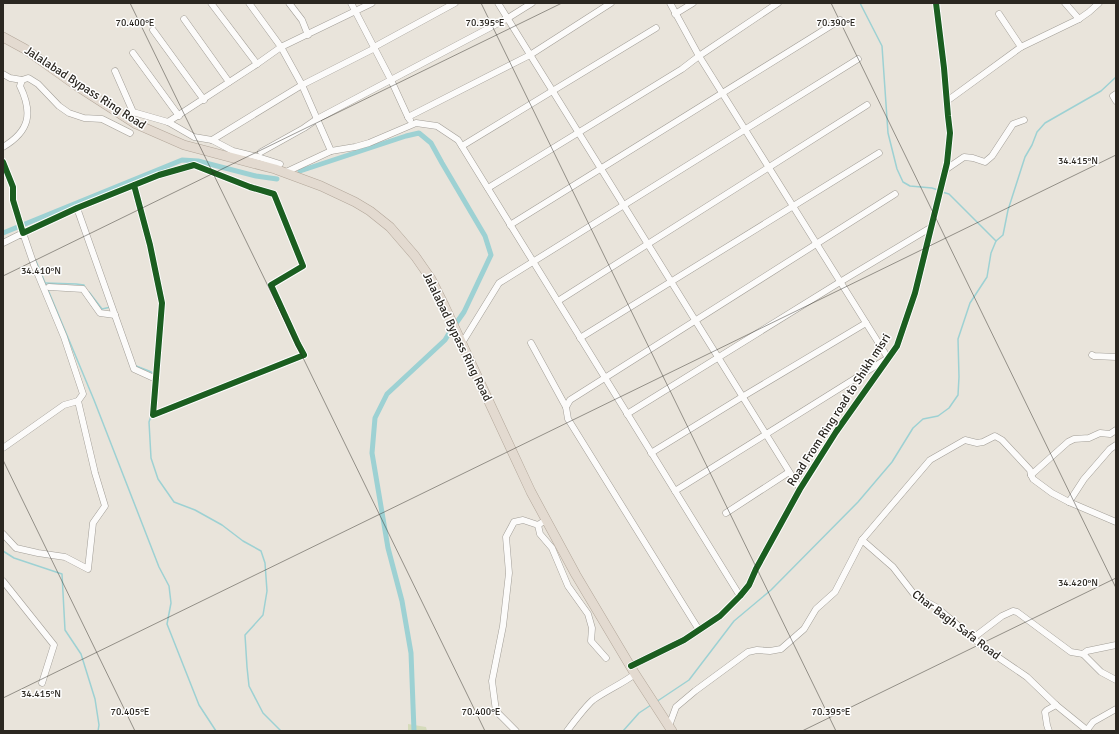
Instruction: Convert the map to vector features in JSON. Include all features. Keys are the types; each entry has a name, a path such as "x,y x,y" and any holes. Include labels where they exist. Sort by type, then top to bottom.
{"highway":[{"name":"Jalalabad Bypass Ring Road","path":"3,37 25,49 77,86 136,124 184,146 275,169 321,186 355,202 370,211 390,227 415,256 431,279 546,520 576,575 633,670 669,725"}],"street":[{"path":"211,3 257,64"},
{"path":"249,3 281,47 302,85 331,151"},
{"path":"289,3 302,20 308,35"},
{"path":"351,3 391,80 408,118 414,124"},
{"path":"168,122 204,100 281,47 372,3"},
{"path":"212,140 302,85 375,48 376,46 455,3"},
{"path":"498,3 800,490"},
{"path":"261,152 317,119 508,18 532,3"},
{"path":"408,118 530,55 611,3"},
{"path":"670,3 699,56 888,358 675,491"},
{"path":"676,14 693,3"},
{"path":"488,188 682,69 778,3"},
{"name":"Road From Ring road to Shikh misri","path":"567,731 592,701 615,685 625,682 633,670 684,640 720,616 740,596 749,584 756,568 800,490 836,432 897,346 910,308 925,254 945,170 950,133 936,3"},
{"path":"1064,3 1079,19"},
{"path":"947,101 1021,46 1079,19 1098,3"},
{"path":"998,14 1021,46"},
{"path":"184,19 229,82"},
{"path":"510,225 840,20"},
{"path":"462,146 656,28"},
{"path":"153,30 204,100"},
{"path":"133,53 179,116"},
{"path":"462,343 499,283 858,59"},
{"path":"115,71 133,112 168,122 194,137 212,140 233,151 280,164 275,169"},
{"path":"3,74 10,78 22,80 28,78 38,84 59,106 68,113 84,118 102,119 130,133"},
{"path":"3,147 15,139 26,123 28,115 26,100 20,86 22,80"},
{"path":"1116,94 1113,96 1116,101"},
{"path":"558,301 867,105"},
{"path":"945,170 964,157 985,162 992,156 1013,124 1024,120"},
{"path":"284,173 331,151 369,143 416,123 437,126 458,140 740,596"},
{"path":"580,338 879,152"},
{"path":"3,162 13,187 13,200 34,265 64,337 83,394 78,401 64,406 3,448"},
{"path":"3,243 77,208 134,185 159,175 194,165 250,188 274,194 303,266 271,285 304,356 153,415 162,303 150,245 134,185"},
{"path":"566,407 570,400 895,194"},
{"path":"77,208 134,369 156,379"},
{"path":"627,414 930,228"},
{"path":"49,287 84,289 100,313 115,315"},
{"path":"651,453 866,323"},
{"path":"531,343 566,407 568,419 699,630"},
{"path":"1092,355 1116,357"},
{"path":"3,534 16,548 38,554 65,557 88,569 93,524 105,506 95,473 78,401"},
{"path":"1031,475 1068,442 1074,439 1089,438 1100,433 1110,434 1116,430"},
{"path":"1069,502 1084,479 1116,444 1110,434"},
{"path":"669,725 676,707 748,652 757,650 770,651 781,648 804,629 816,610 835,592 862,540 930,460 965,440 977,443 983,442 995,436 1002,440 1030,470 1033,479 1052,493 1116,522"},
{"path":"726,513 789,472"},
{"path":"516,731 496,711 492,681 503,626 509,573 506,537 514,522 523,520 538,525"},
{"path":"538,525 546,520"},
{"path":"538,525 540,534 552,548 568,586 588,614 592,628 591,641 606,658"},
{"name":"Char Bagh Safa Road","path":"862,540 893,567 913,593 936,607 986,649 1028,677 1056,705 1087,731"},
{"path":"3,581 54,645 42,684"},
{"path":"973,638 1002,616 1013,611 1017,612 1071,652 1083,654 1101,672 1116,680"},
{"path":"1083,654 1087,651 1116,645"},
{"path":"1049,731 1046,725 1045,712 1056,705"},
{"path":"1087,731 1093,722 1116,709"}],"green space":[{"path":"408,724 426,727 427,731 408,731"}],"waterway":[{"path":"860,3 882,46 888,133 897,169 903,182 910,186 938,190"},
{"path":"656,702 689,680 734,621 771,590 858,502 892,462 913,428 923,419 938,416 949,408 958,395 958,339 970,303 987,277 991,253 996,241 1003,235 1008,210 1025,157 1037,132 1045,123 1101,91 1116,77"},
{"path":"300,171 419,133 431,143 485,236 491,255 464,312 457,322"},
{"path":"3,233 182,160 198,161 256,176 277,179"},
{"path":"942,192 949,194 996,241"},
{"path":"36,261 94,400 159,567 169,586 171,603 167,624 199,705 216,731"},
{"path":"45,283 76,284 84,285 85,288"},
{"path":"89,292 102,309 111,307"},
{"path":"414,731 411,653 402,601 388,548 372,453 375,418 387,394 445,340 451,330"},
{"path":"135,365 155,374"},
{"path":"151,416 149,422 151,458 158,479 174,502 195,510 222,525 243,541 261,551 265,563 267,591 263,615 245,635 249,686 263,713 281,731"},
{"path":"3,551 14,558 62,574 65,630 81,654 95,699 99,725 98,731"},
{"path":"623,731 639,713 651,705"}],"cycle path":[{"path":"631,666 684,640 720,616 740,596 749,585 756,569 800,489 836,432 897,346 915,293 947,163 950,133 936,3"},
{"path":"3,162 13,187 13,200 23,233 77,208 159,175 194,165 250,187 274,194 303,266 271,285 304,355 153,415 162,303 150,245 134,185"}]}
